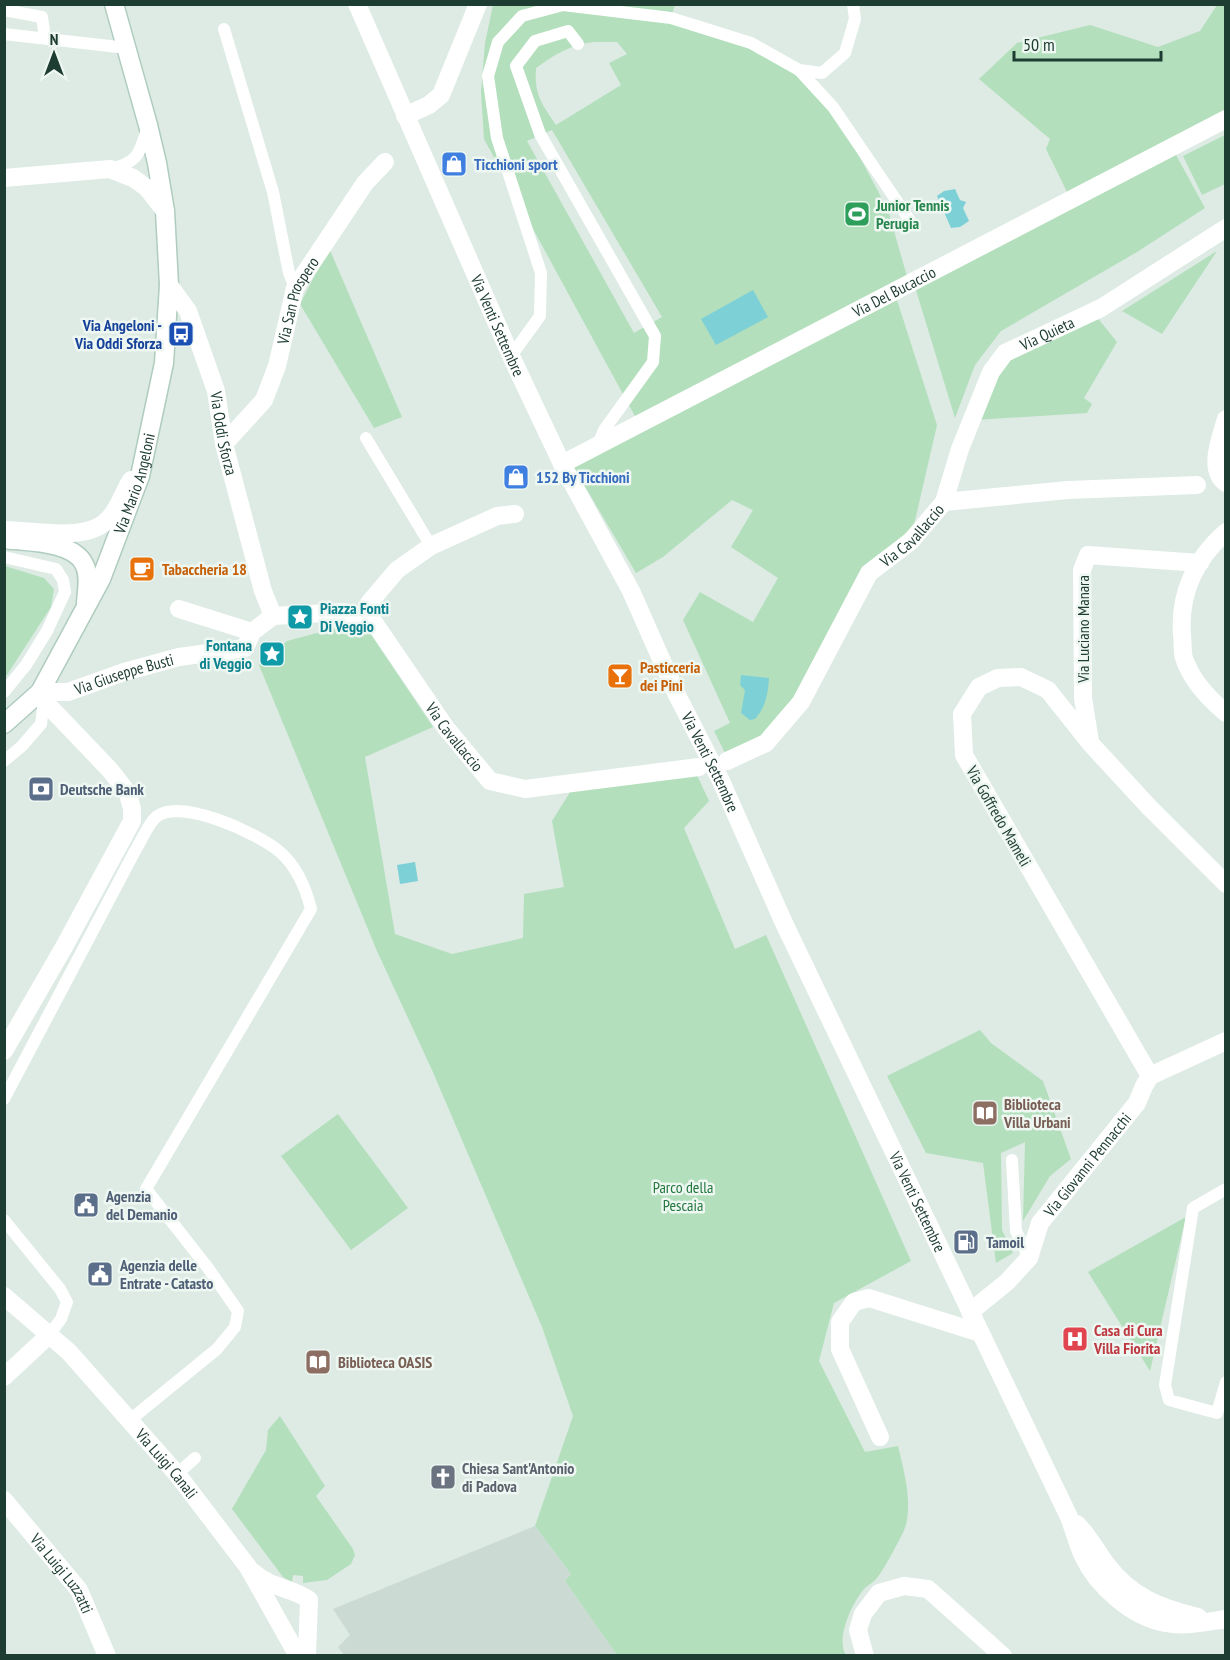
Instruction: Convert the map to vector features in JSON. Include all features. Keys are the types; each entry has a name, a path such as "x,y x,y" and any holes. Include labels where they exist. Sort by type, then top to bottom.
{"street":[{"name":"Via Mario Angeloni","path":"4,724 42,696 101,579 129,508 145,459 164,363 169,285 165,211 148,125 114,4"},
{"name":"Via Venti Settembre","path":"357,4 511,356 562,464 631,591 678,695 721,781 783,921 1069,1517 1084,1531 1108,1567 1142,1597 1162,1608 1222,1621"},
{"path":"405,116 429,105 441,95 478,4"},
{"name":"Via Del Bucaccio","path":"562,464 1226,119"},
{"name":"Via San Prospero","path":"224,444 264,400 277,366 295,288 365,183 385,162"},
{"path":"4,178 110,169 133,178 147,188 165,211"},
{"name":"Via Quieta","path":"944,502 960,448 991,372 1005,353 1101,309 1226,228"},
{"name":"Via Oddi Sforza","path":"169,285 188,311 216,391 224,444 263,591 273,616"},
{"path":"1226,419 1215,464 1221,480 1226,483"},
{"path":"4,530 66,534 101,526 120,504 129,483 145,459"},
{"name":"Via Cavallaccio","path":"727,761 766,743 801,702 869,573 911,541 944,502 1068,490 1197,485"},
{"path":"179,609 248,640 273,616 370,611 397,570 431,546 497,516 515,514"},
{"path":"1226,532 1200,562 1190,580 1183,601 1181,624 1184,657 1194,678 1226,713"},
{"path":"4,539 67,548 78,555 85,565 88,584 86,610"},
{"name":"Via Luciano Manara","path":"1090,743 1083,698 1082,570 1088,555 1200,562"},
{"name":"Via Cavallaccio","path":"370,611 446,728 490,781 525,789 699,767"},
{"name":"Via Giuseppe Busti","path":"42,696 68,692 124,672 248,640"},
{"name":"Via Goffredo Mameli","path":"1150,1076 964,755 962,714 979,687 998,678 1021,677 1048,690 1090,743 1149,807 1226,884"},
{"path":"4,1051 132,821 132,809 124,788 42,696"},
{"path":"1150,1076 1226,1041"},
{"name":"Via Giovanni Pennacchi","path":"970,1312 1007,1282 1029,1258 1040,1223 1137,1103 1150,1076"},
{"name":"Via Luigi Canali","path":"4,1296 69,1352 177,1474 248,1567 298,1656"},
{"path":"880,1437 840,1349 840,1322 854,1302 869,1298 980,1333"},
{"path":"4,1377 49,1335"},
{"name":"Via Luigi Luzzatti","path":"4,1500 79,1590 107,1656"},
{"path":"248,1567 263,1581 301,1593 309,1600 307,1656"},
{"path":"865,1656 858,1630 863,1614 879,1593 904,1586 928,1589 1003,1656"}],"lane":[{"path":"799,70 822,73 845,53 855,20 853,4"},
{"path":"511,356 540,316 541,273 497,138 488,76 498,42 522,16 563,5 670,18 751,43 799,70 840,115 909,219"},
{"path":"4,10 42,16 45,38"},
{"path":"224,29 273,192 289,273 295,288"},
{"path":"578,44 568,31 535,41 516,66 540,134 655,336 653,362 604,430 597,446"},
{"path":"4,34 127,48"},
{"path":"110,169 129,164 138,154 148,125"},
{"path":"366,438 431,546"},
{"path":"4,557 56,569 63,579 65,592 47,632 26,665 4,692"},
{"path":"4,761 22,746 40,723 42,696"},
{"path":"4,1099 136,849 155,818 169,811 191,812 226,822 280,852 293,868 306,891 311,909 146,1189 208,1268 238,1311 235,1327 217,1349 130,1420"},
{"path":"1012,1160 1016,1231 1029,1258"},
{"path":"1226,1189 1193,1208 1165,1385 1169,1400 1216,1413 1226,1382"},
{"path":"4,1220 60,1289 67,1302 61,1319 49,1335"},
{"path":"177,1474 195,1458"}],"shaded area":[{"path":"535,1526 571,1574 565,1581 617,1655 344,1655 338,1647 350,1635 333,1609"}],"green space":[{"name":"Junior Tennis Perugia","path":"493,5 675,5 671,17 790,65 833,107 888,210 908,280 636,418 484,139 481,92 485,43","holes":["594,42 617,42 627,54 609,63 621,85 556,125 543,105 538,92 536,68 563,51","552,130 662,317 634,333 527,141"]},
{"path":"1217,5 1225,5 1225,112 1068,194 1046,149 1050,139 979,79 1017,43 1090,25 1158,47 1200,31"},
{"path":"1225,135 1225,184 1202,195 1183,156"},
{"path":"1175,153 1205,208 1137,252 1001,331 975,365 955,418 915,287"},
{"path":"329,248 402,417 374,428 300,304"},
{"path":"1217,251 1162,334 1122,311"},
{"path":"897,300 937,425 914,525 872,565 799,698 762,739 726,755 714,731 730,723 683,620 700,592 753,622 778,578 731,547 753,510 732,500 663,557 636,573 573,466"},
{"path":"1092,311 1117,342 1084,398 1092,404 1087,413 974,420 991,372"},
{"path":"5,566 44,578 54,589 51,607 5,678"},
{"name":"Parco della Pescaia","path":"362,621 433,727 365,757 395,934 452,954 523,938 524,894 564,887 552,821 572,789 696,773 709,801 684,828 735,949 766,935 911,1261 834,1303 819,1361 865,1452 898,1446 908,1495 908,1515 901,1536 880,1574 861,1593 847,1620 843,1639 846,1655 617,1655 565,1581 571,1574 535,1526 573,1416 542,1327 432,1070 377,951 259,665 287,641"},
{"path":"980,1030 991,1043 1043,1081 1071,1159 1050,1176 1023,1221 1025,1142 1001,1153 1002,1230 1013,1253 996,1263 983,1163 926,1153 887,1076"},
{"path":"338,1114 408,1208 351,1250 281,1156"},
{"path":"1186,1217 1150,1371 1088,1272"},
{"path":"280,1416 325,1486 316,1496 355,1555 351,1564 327,1580 303,1583 303,1576 293,1575 292,1582 283,1577 232,1509 266,1450 268,1430"}],"water":[{"path":"955,189 960,200 966,202 963,208 969,221 960,227 951,228 937,196 944,191"},
{"path":"753,290 768,317 716,345 701,319"},
{"path":"741,675 769,678 766,700 755,719 750,720 741,713 745,690 740,685"},
{"path":"415,862 418,881 400,884 397,865"}],"place":[{"name":"Ticchioni sport","path":"454,164"},
{"name":"Junior Tennis Perugia","path":"857,214"},
{"name":"Via Angeloni - Via Oddi Sforza","path":"181,334"},
{"name":"152 By Ticchioni","path":"516,477"},
{"name":"Tabaccheria 18","path":"142,569"},
{"name":"Piazza Fonti Di Veggio","path":"300,617"},
{"name":"Fontana di Veggio","path":"272,654"},
{"name":"Pasticceria dei Pini","path":"620,676"},
{"name":"Deutsche Bank","path":"41,789"},
{"name":"Biblioteca Villa Urbani","path":"985,1113"},
{"name":"Agenzia del Demanio","path":"86,1205"},
{"name":"Tamoil","path":"966,1242"},
{"name":"Agenzia delle Entrate - Catasto","path":"100,1274"},
{"name":"Casa di Cura Villa Fiorita","path":"1075,1339"},
{"name":"Biblioteca OASIS","path":"318,1362"},
{"name":"Chiesa Sant'Antonio di Padova","path":"443,1477"}]}
